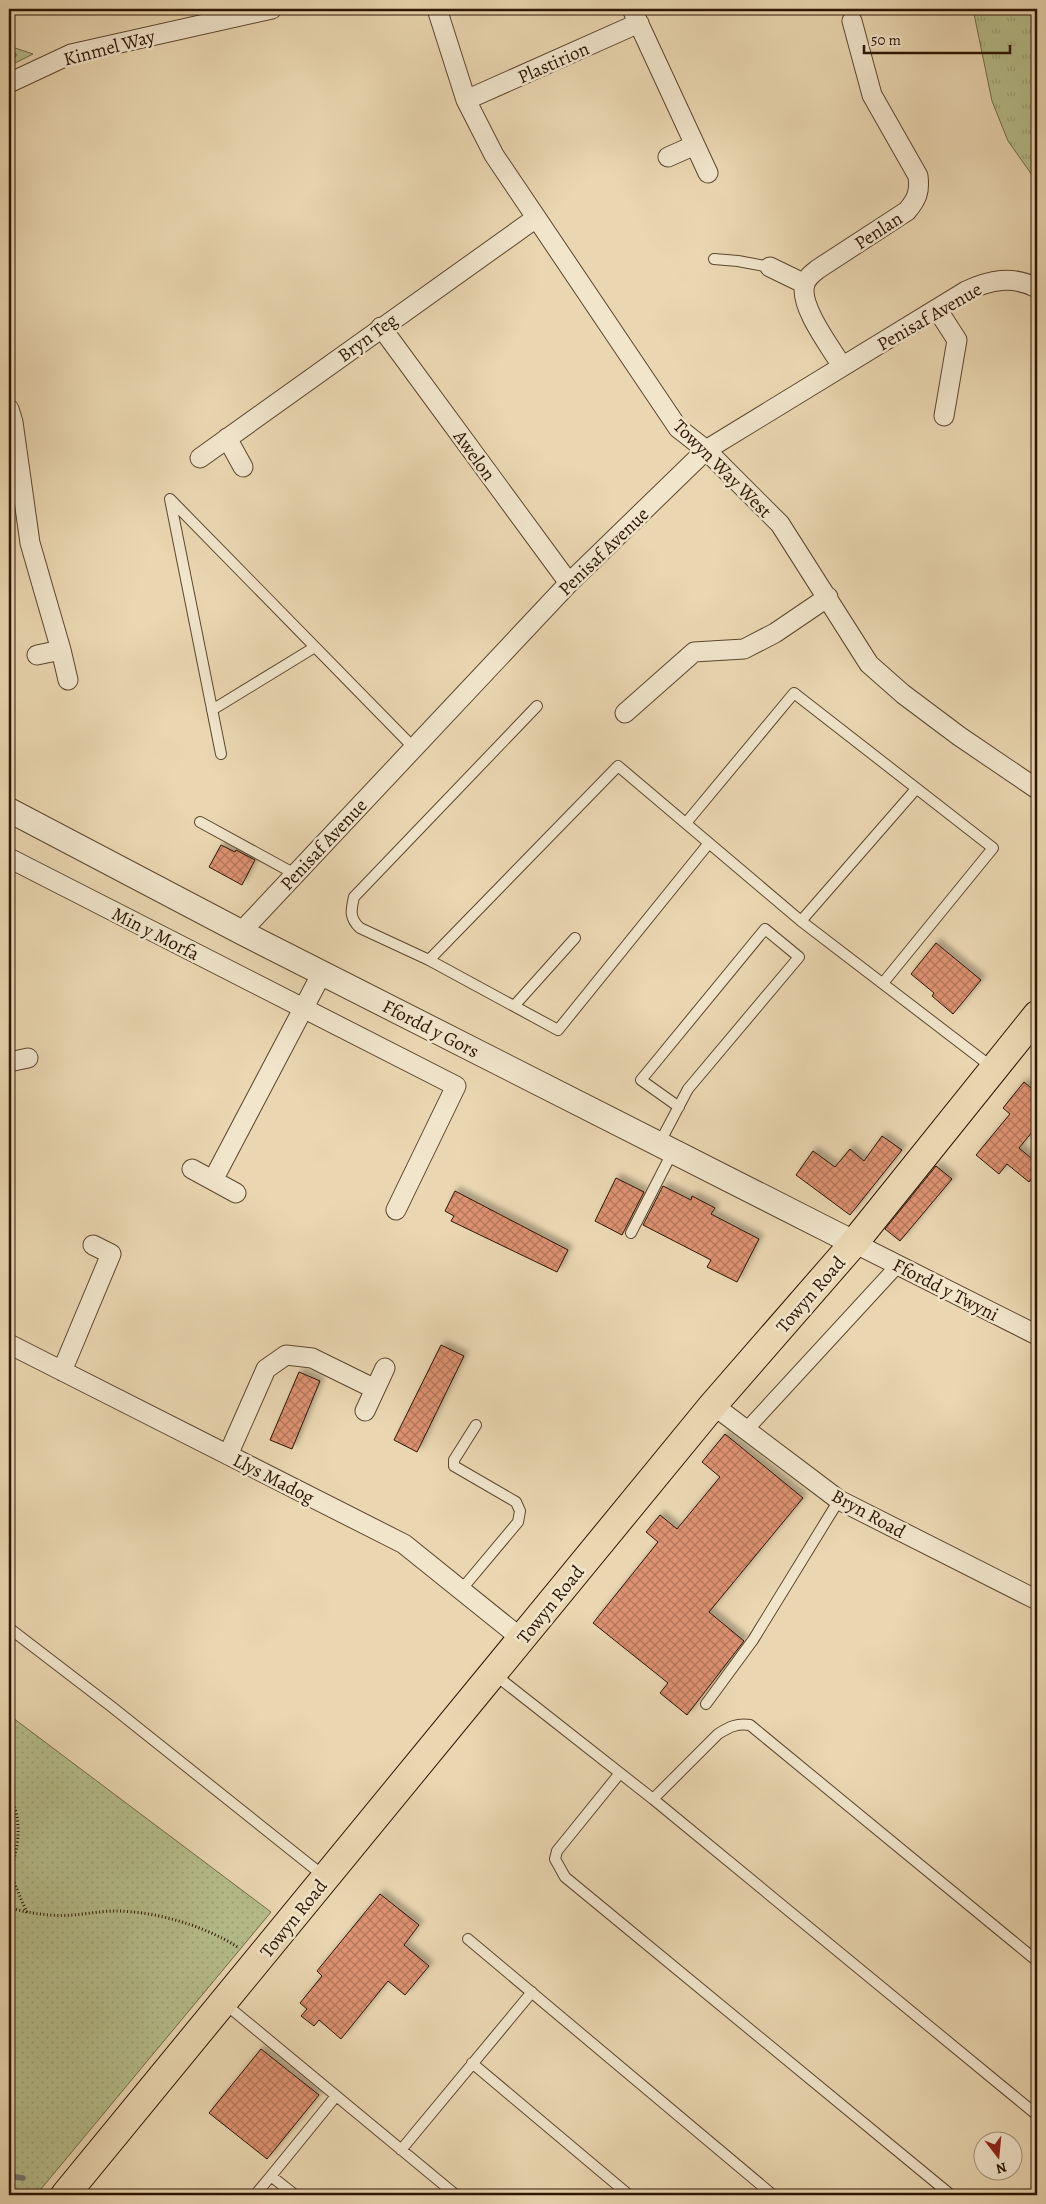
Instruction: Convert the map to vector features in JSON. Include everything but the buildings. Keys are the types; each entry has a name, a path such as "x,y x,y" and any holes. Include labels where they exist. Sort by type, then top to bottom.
{"main road":[{"name":"Towyn Road","path":"65,2195 713,1405 854,1243 1036,1018"}],"street":[{"name":"Kinmel Way","path":"9,83 71,54 272,9"},
{"name":"Towyn Way West","path":"437,9 466,100 494,155 678,428 706,450 780,524 869,664 903,694 959,736 1037,788"},
{"name":"Plastirion","path":"466,100 635,16 708,173"},
{"name":"Penlan","path":"805,284 809,276 818,269 907,211 916,201 920,190 918,176 872,95 852,21"},
{"path":"668,157 695,145"},
{"name":"Bryn Teg","path":"200,458 536,218"},
{"path":"770,267 805,284 804,294 807,307 842,366"},
{"name":"Penisaf Avenue","path":"241,932 569,583 706,450 937,309 986,282 1005,279 1025,282 1037,288"},
{"path":"937,309 957,340 944,416"},
{"name":"Awelon","path":"381,327 569,583"},
{"path":"9,409 13,422 30,543 68,680"},
{"path":"227,438 243,466"},
{"path":"625,713 694,652 744,648 775,633 828,597"},
{"path":"37,655 61,650"},
{"name":"Ffordd y Gors","path":"9,810 241,932 854,1243"},
{"name":"Min y Morfa","path":"9,858 456,1086 396,1210"},
{"path":"213,1180 322,973"},
{"path":"9,1062 28,1058"},
{"path":"192,1169 236,1194"},
{"name":"Ffordd y Twyni","path":"854,1243 1037,1335"},
{"path":"62,1371 111,1254 93,1245"},
{"path":"746,1430 898,1265"},
{"name":"Llys Madog","path":"9,1344 404,1544 522,1639"},
{"path":"228,1455 266,1369 286,1355 312,1358 375,1389"},
{"path":"365,1411 385,1368"},
{"name":"Bryn Road","path":"713,1405 839,1500 1037,1600"}],"lane":[{"path":"714,259 770,267"},
{"path":"221,754 170,499 414,748"},
{"path":"212,710 315,647"},
{"path":"686,823 794,693 993,848 882,984"},
{"path":"537,706 354,897 353,922 360,928 429,960 558,1030 709,843"},
{"path":"429,960 618,766 801,921 994,1069"},
{"path":"801,921 916,789"},
{"path":"200,822 295,874"},
{"path":"632,1233 666,1148 679,1107 688,1089 799,957 765,929 641,1080 679,1107"},
{"path":"514,1006 575,938"},
{"path":"461,1590 518,1522 520,1511 516,1502 456,1469 454,1466 454,1460 476,1425"},
{"path":"706,1704 753,1640 839,1500"},
{"path":"9,1628 326,1878"},
{"path":"494,1674 654,1799 1037,2115"},
{"path":"654,1799 718,1734 741,1724 750,1725 1037,1961"},
{"path":"620,1773 557,1851 555,1859 565,1877 951,2195"},
{"path":"468,1939 773,2195"},
{"path":"401,2150 532,1992"},
{"path":"224,2002 456,2195"},
{"path":"472,2063 629,2195"},
{"path":"255,2195 336,2096"},
{"path":"271,2176 296,2195"}],"path":[{"path":"9,1794 18,1817 16,1850 9,1873 27,1913"},
{"path":"9,1908 27,1913 71,1915 132,1912 153,1914 229,1942 258,1961"}],"green space":[{"path":"973,9 1037,9 1037,182 1008,141 992,101"},
{"path":"9,46 33,54 11,65 9,64"},
{"path":"9,1715 271,1912 36,2195 9,2195"}],"waterway":[{"path":"9,53 14,55"},
{"path":"9,2176 23,2178"}]}
